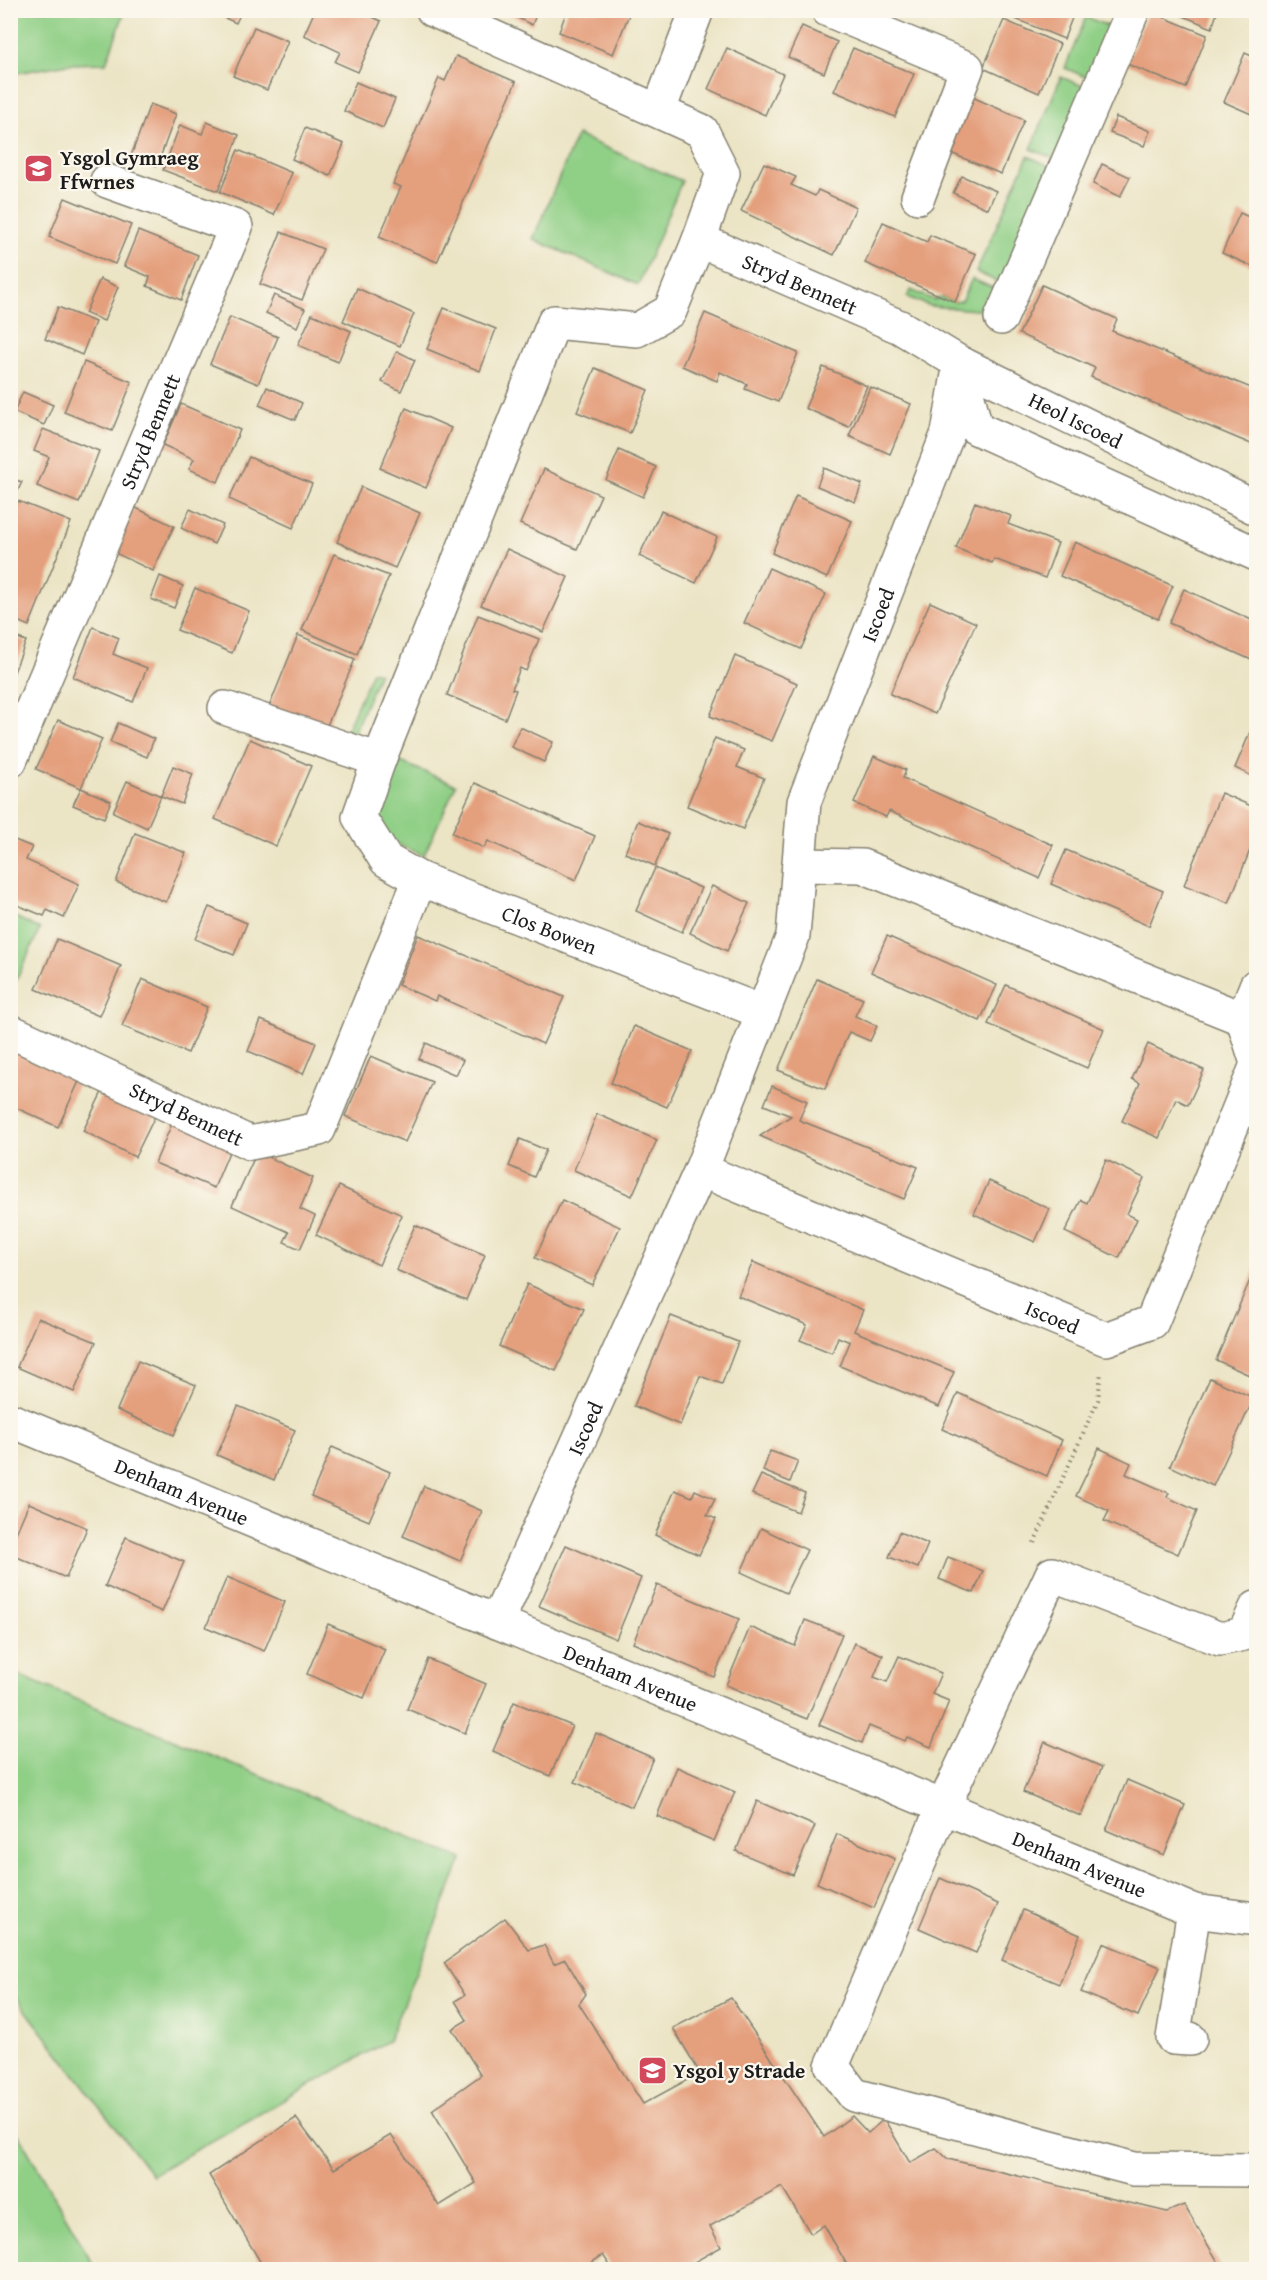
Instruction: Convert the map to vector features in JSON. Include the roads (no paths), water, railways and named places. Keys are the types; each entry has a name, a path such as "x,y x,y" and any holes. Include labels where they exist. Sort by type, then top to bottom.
{"street":[{"path":"225,708 379,760 554,322 637,330 670,310 723,173 702,131 434,10"},
{"path":"659,110 698,10"},
{"path":"828,10 887,22 967,68 918,196"},
{"path":"1001,318 1133,10"},
{"name":"Stryd Bennett","path":"10,761 236,227 107,180"},
{"name":"Stryd Bennett","path":"699,240 900,327"},
{"name":"Heol Iscoed","path":"900,327 960,363 1257,508"},
{"path":"960,363 976,428 1257,554"},
{"name":"Iscoed","path":"497,1622 701,1170 793,936 804,802 948,434 960,363"},
{"name":"Clos Bowen","path":"379,760 359,817 386,860 420,879 762,1012"},
{"path":"799,865 862,866 1243,1019"},
{"name":"Stryd Bennett","path":"10,1030 250,1143 319,1129 420,879"},
{"path":"1257,986 1243,1019 1257,1060"},
{"name":"Iscoed","path":"701,1170 1106,1339 1152,1322 1257,1067"},
{"name":"Denham Avenue","path":"10,1420 1194,1911 1257,1919"},
{"path":"1257,1608 1244,1634 1220,1639 1052,1574 943,1807 832,2066 854,2096 1134,2169 1257,2170"},
{"path":"1190,2039 1173,2038 1194,1911"}],"place":[{"name":"Ysgol Gymraeg Ffwrnes","path":"39,169"},
{"name":"Ysgol y Strade","path":"652,2070"}]}
